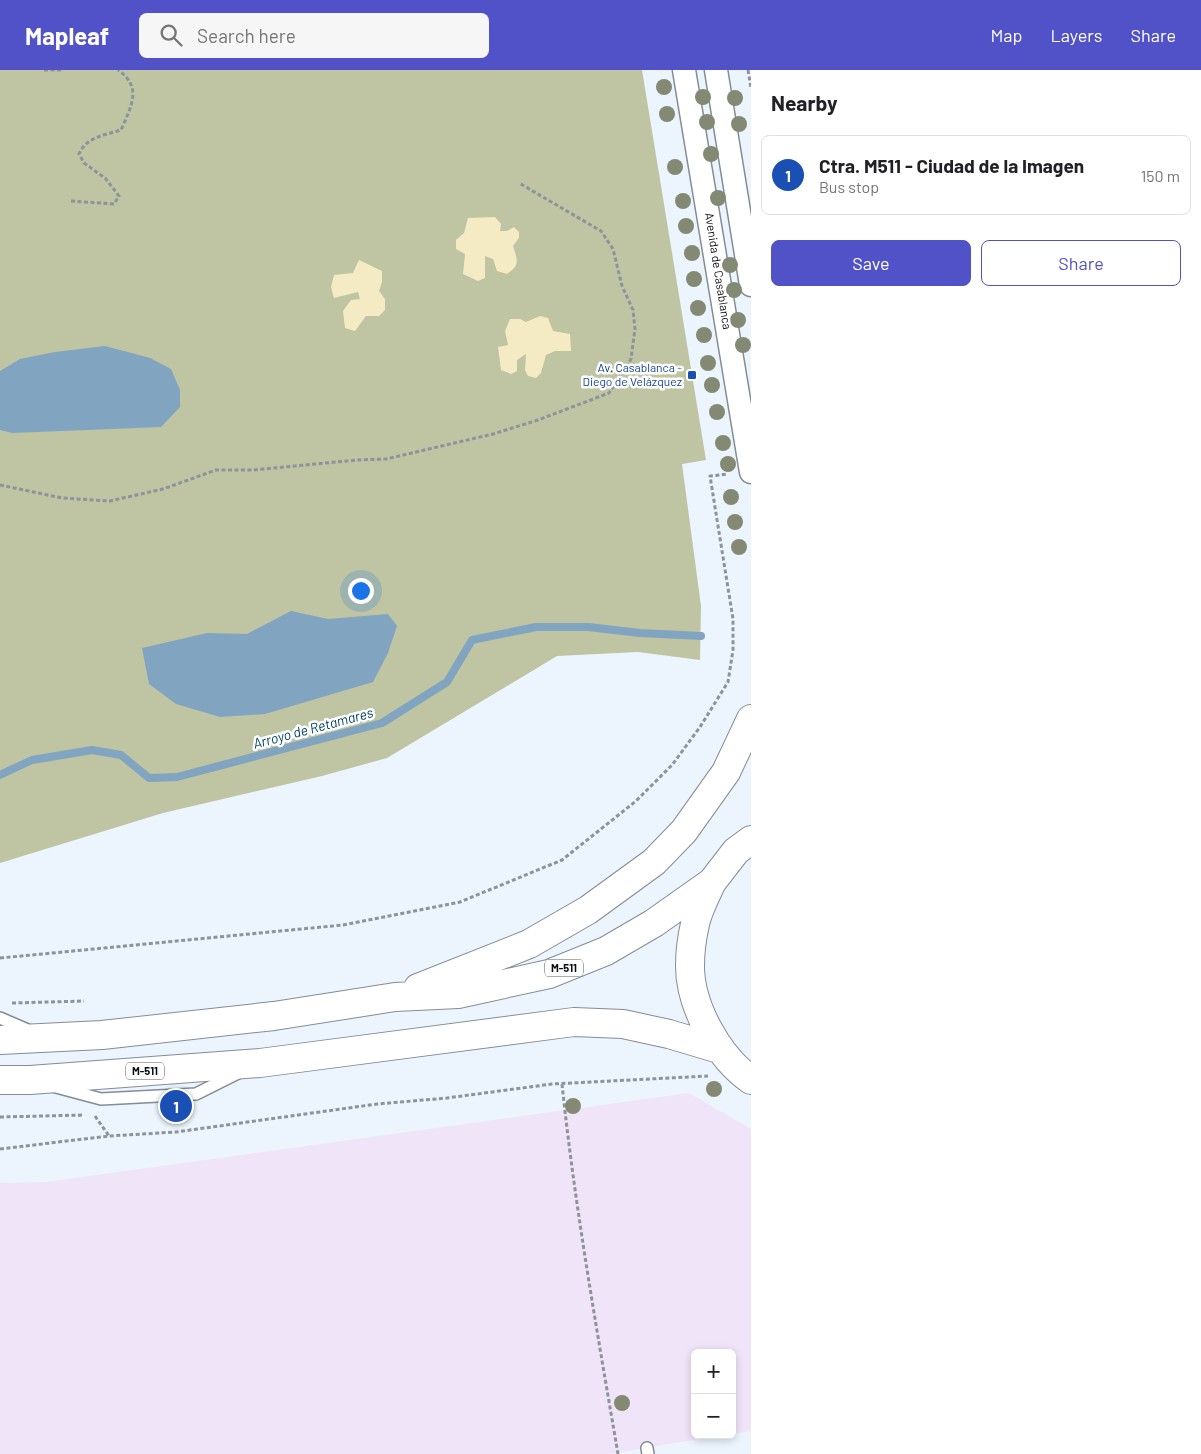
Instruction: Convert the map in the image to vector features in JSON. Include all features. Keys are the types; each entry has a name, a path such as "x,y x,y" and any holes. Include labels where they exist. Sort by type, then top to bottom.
{"highway":[{"path":"395,997 529,944 588,910 654,862 684,831 726,772 751,719"},
{"name":"M-511","path":"746,1077 719,1048 699,1009 693,988 690,966 695,922 712,882 736,851 751,840"},
{"name":"M-511","path":"0,1040 102,1035 274,1016 395,997 458,994 550,974 606,951 654,923 712,882"},
{"name":"M-511","path":"0,1080 30,1080 260,1063 574,1022 623,1024 719,1048"}],"street":[{"name":"Avenida de Casablanca","path":"684,70 751,472"},
{"path":"716,70 751,285"}],"lane":[{"path":"0,1018 45,1038"}],"path":[{"path":"44,70 62,70"},
{"path":"72,201 114,204 120,196 105,178 84,163 79,154 82,146 88,141 121,130 130,109 133,88 126,76 118,70"},
{"path":"748,70 751,88"},
{"path":"0,485 62,498 110,501 163,489 216,470 253,470 386,459 493,434 563,411 609,393 631,359 635,330 633,310 622,286 613,249 601,231 519,183"},
{"path":"0,958 344,925 460,902 562,860 636,801 672,765 700,727 728,682 733,650 733,619 710,476 728,474"},
{"path":"9,1003 84,1001"},
{"path":"0,1149 109,1136 176,1132 377,1104 447,1098 562,1084 746,1077"},
{"path":"562,1084 568,1141 581,1228 618,1454"},
{"path":"0,1117 93,1114 109,1136"}],"shaded area":[{"path":"689,1093 751,1129 751,1431 736,1433 736,1349 691,1349 691,1439 698,1439 610,1454 0,1454 0,1183 46,1182"}],"green space":[{"path":"0,70 642,70 706,460 682,464 701,606 700,660 638,652 557,656 387,758 322,776 163,813 0,863"}],"sand":[{"path":"495,217 501,224 500,231 507,231 514,227 519,232 519,238 513,246 517,262 514,268 507,274 497,271 493,259 485,256 485,278 478,281 463,274 465,254 456,249 456,240 464,233 468,218"},
{"path":"359,260 382,271 382,282 379,291 385,299 385,310 379,316 366,316 355,331 345,328 343,311 351,300 360,299 358,292 334,298 331,287 334,275 353,273"},
{"path":"540,316 548,318 553,331 570,334 571,351 555,351 546,355 541,373 536,378 528,376 525,370 526,354 517,360 517,371 511,374 501,370 498,347 508,345 505,331 510,319 520,319 526,322"}],"water":[{"path":"105,346 150,358 171,369 180,390 180,407 161,427 12,433 0,430 0,371 20,359 55,352"},
{"path":"291,611 328,619 388,614 397,626 388,653 373,682 265,714 220,717 176,704 149,684 142,648 207,633 247,634"}],"waterway":[{"name":"Arroyo de Retamares","path":"0,775 32,760 92,750 121,755 149,778 177,777 382,723 447,682 472,640 536,627 588,627 640,633 701,636"}],"place":[{"name":"Av. Casablanca - Diego de Velázquez","path":"692,375"},
{"name":"Ctra. M511 - Ciudad de la Imagen","path":"176,1106"}]}
